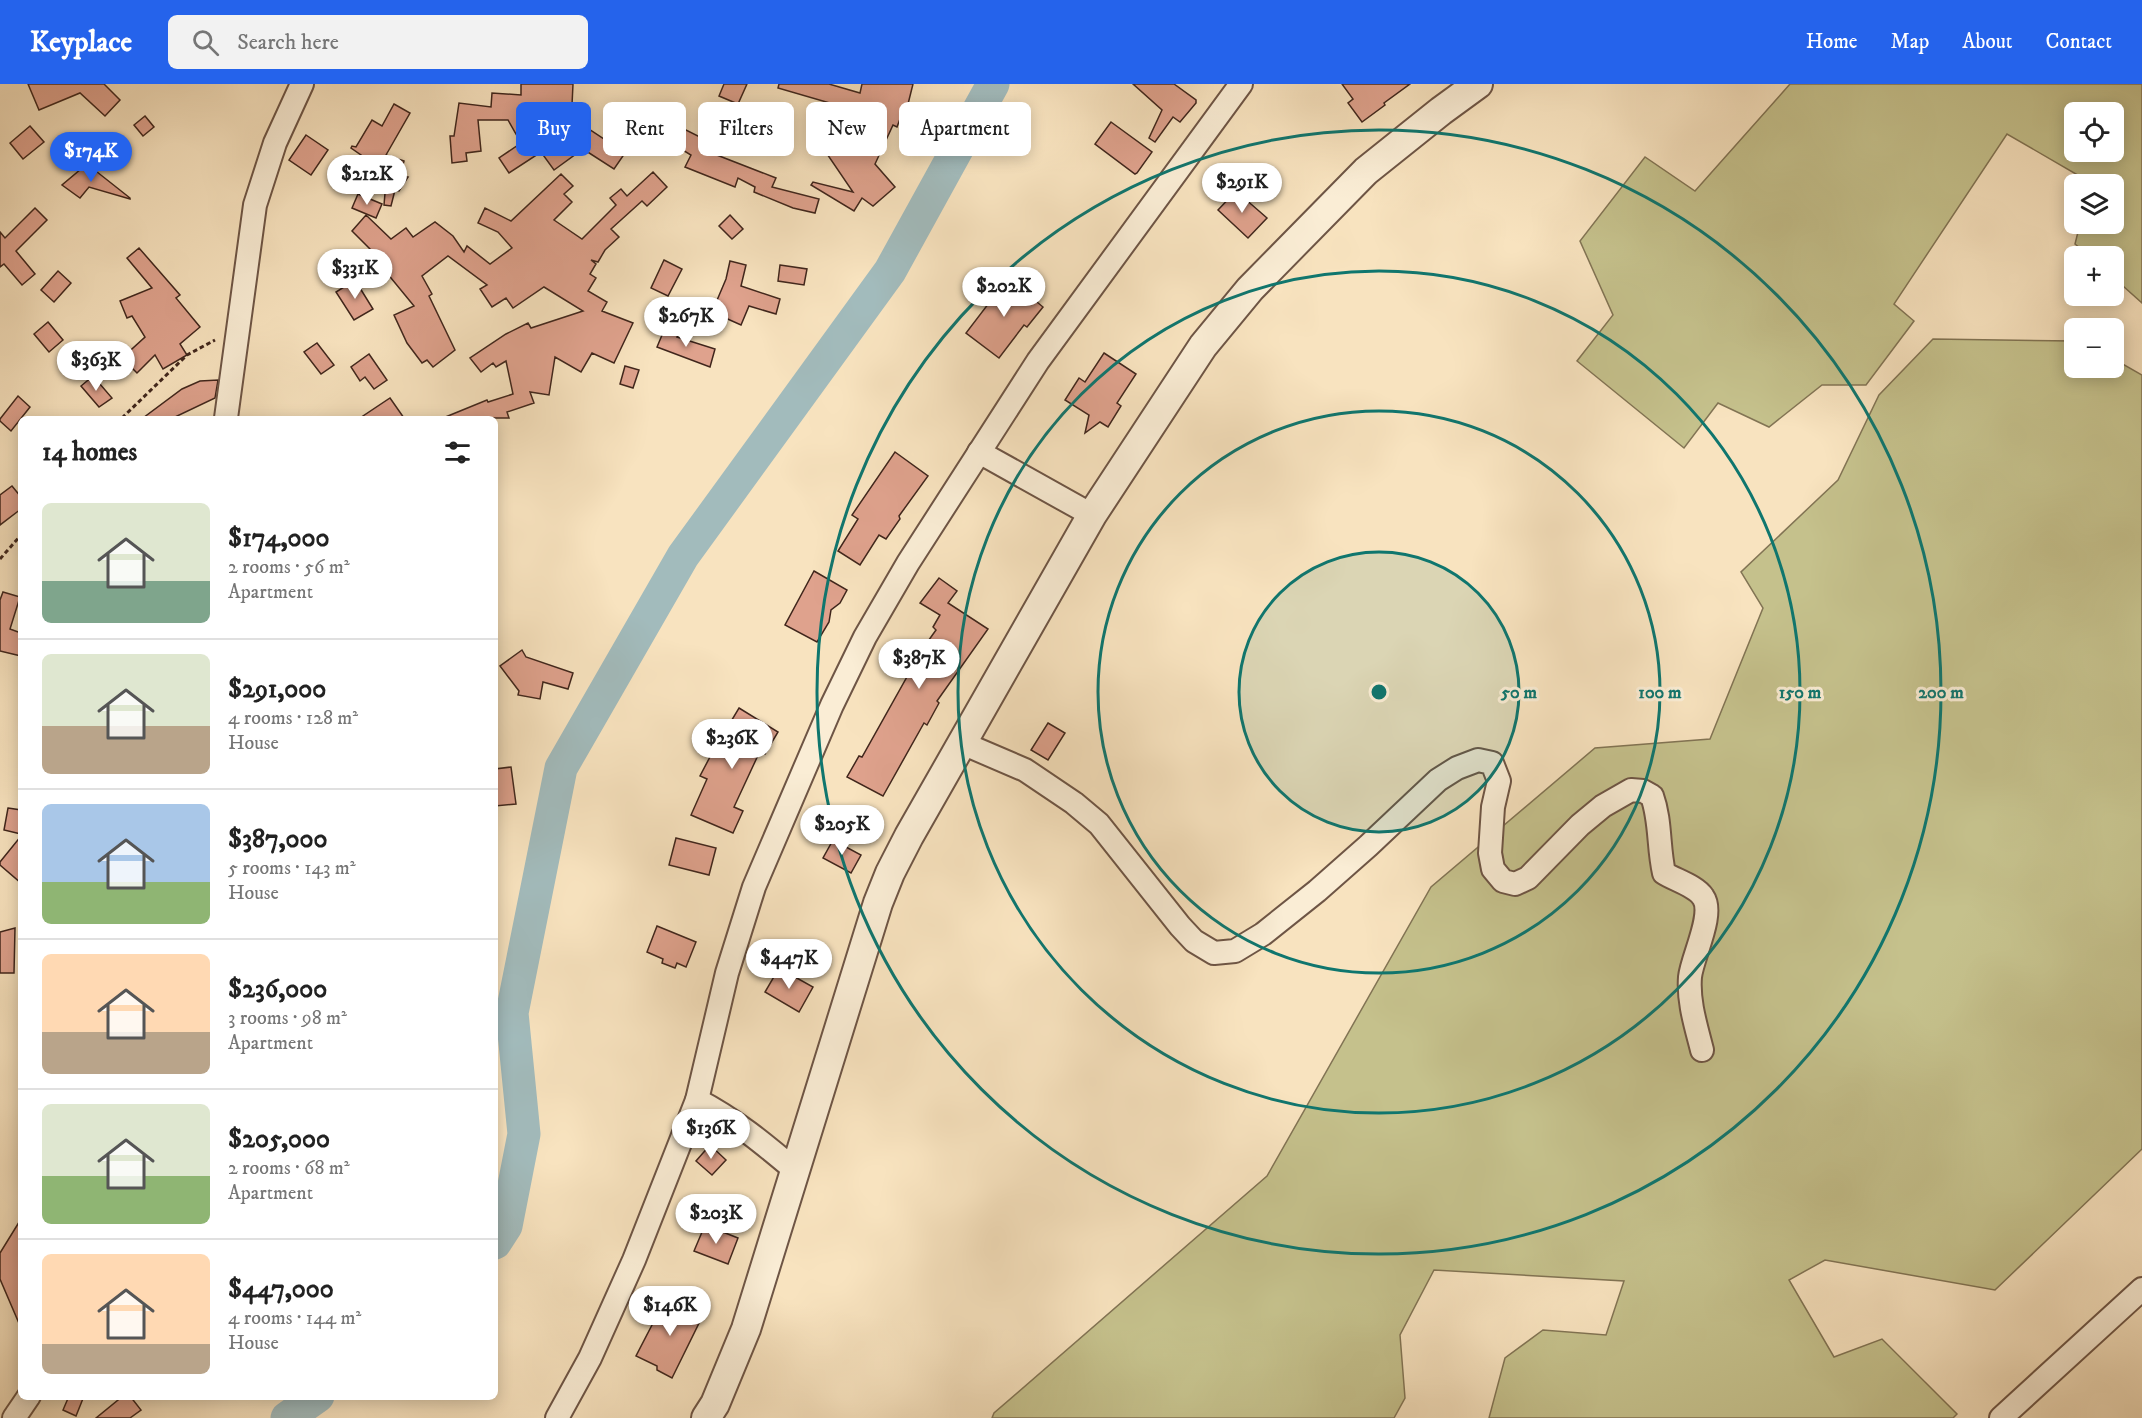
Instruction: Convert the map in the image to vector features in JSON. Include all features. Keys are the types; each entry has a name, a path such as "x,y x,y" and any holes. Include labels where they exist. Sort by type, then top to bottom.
{"street":[{"path":"226,416 255,205 275,143 302,84"},
{"path":"557,1418 590,1358 634,1260 697,1100 728,973 754,887 827,716 865,636 890,592 1038,361 1241,84"},
{"path":"706,1418 731,1367 746,1329 878,903 890,873 1092,514 1203,346 1250,289 1366,171 1478,84"},
{"path":"979,452 1092,514"},
{"path":"962,743 1025,770 1074,803 1099,824 1180,926 1194,941 1214,953 1235,951 1263,934 1368,846 1438,780 1457,768 1478,760 1492,763 1499,781 1493,807 1490,853 1493,868 1503,881 1515,884 1528,878 1580,825 1603,806 1631,790 1643,791 1652,796 1658,812 1664,873 1692,888 1703,897 1707,910 1690,975 1690,997 1702,1050"},
{"path":"697,1100 723,1113 743,1127 796,1171"},
{"path":"2001,1418 2142,1289"},
{"path":"14,1418 26,1400"}],"path":[{"path":"124,416 187,355 238,328"},
{"path":"0,559 18,538"}],"shaded area":[{"path":"1790,84 2142,84 2142,303 2124,287 2124,246 2078,246 2075,244 2078,234 2124,234 2124,174 2076,174 2007,134 1894,304 1914,321 1866,385 1822,385 1769,427 1718,403 1684,448 1577,361 1613,315 1580,241 1645,157 1695,191"},
{"path":"1933,339 2064,341 2064,378 2124,378 2124,365 2142,375 2142,1149 1995,1290 1825,1260 1789,1280 1834,1357 1882,1339 1957,1414 1953,1418 1489,1418 1505,1358 1543,1330 1606,1335 1624,1281 1434,1270 1400,1335 1405,1398 1394,1418 992,1418 994,1413 1267,1176 1431,887 1595,748 1710,739 1763,608 1741,572 1838,480 1879,395"}],"building":[{"path":"28,84 104,84 120,100 105,116 80,93 39,110"},
{"path":"521,84 573,84 572,102 516,102 516,134 508,120 478,120 481,151 466,153 467,161 452,163 450,136 454,136 459,103 491,107 492,93 521,95"},
{"path":"724,84 747,84 739,102 719,96"},
{"path":"779,84 829,84 860,93 862,84 913,84 908,102 899,102 899,122 897,127 893,125 887,138 887,102 826,102 778,88"},
{"path":"1133,84 1174,84 1196,100 1196,103 1180,122 1173,117 1155,142 1149,138 1162,110"},
{"path":"1342,84 1410,84 1362,122 1348,103 1353,99"},
{"path":"394,104 410,113 386,155 404,161 400,176 408,177 399,191 395,190 391,206 384,205 387,170 380,168 351,148 356,147 372,120 382,126"},
{"path":"145,116 154,127 143,136 134,125"},
{"path":"1111,122 1152,152 1135,174 1095,144"},
{"path":"30,126 44,142 23,159 10,143"},
{"path":"591,130 603,138 603,156 623,156 614,169 591,154"},
{"path":"686,130 698,136 698,156 719,156 776,178 772,187 819,199 815,213 793,208 754,192 755,187 738,178 735,187 685,167 691,155 686,152"},
{"path":"306,135 328,150 311,175 289,160"},
{"path":"516,146 516,156 535,156 509,173 499,158"},
{"path":"544,156 573,156 554,170"},
{"path":"828,156 879,156 875,164 895,187 873,206 862,198 854,211 811,185 813,182 853,192"},
{"path":"87,164 130,199 89,187 80,198 62,185"},
{"path":"653,172 667,187 647,206 642,201 611,229 619,237 605,250 598,262 591,260 596,264 590,274 596,278 588,291 607,302 602,311 633,323 614,363 592,353 581,372 555,357 549,395 530,392 534,403 507,412 509,418 448,416 487,400 488,402 513,394 506,361 496,367 493,363 481,372 470,358 506,334 528,323 531,328 583,311 544,287 513,308 506,298 492,307 480,289 487,285 448,256 422,276 432,294 429,296 455,350 433,367 427,360 422,363 407,343 394,315 414,306 377,261 380,259 352,231 366,215 391,239 406,228 413,237 435,222 453,236 464,252 467,246 490,264 512,248 498,232 478,223 485,208 511,221 561,174 573,186 564,194 572,202 554,220 582,239 616,205 610,198 621,189 627,196"},
{"path":"1236,191 1267,218 1248,238 1218,210"},
{"path":"358,194 382,204 376,218 352,208"},
{"path":"35,208 47,220 16,251 35,274 22,285 4,264 0,267 0,232 5,238"},
{"path":"730,215 743,229 732,239 719,226"},
{"path":"139,248 180,295 176,298 200,327 180,344 187,355 163,369 155,355 137,373 122,358 145,337 132,316 127,318 120,301 152,288 127,258"},
{"path":"664,260 682,269 668,296 651,288"},
{"path":"730,261 746,265 741,286 780,299 776,314 749,306 741,325 712,312 726,279"},
{"path":"780,265 807,269 804,285 778,281"},
{"path":"58,271 71,283 54,302 41,290"},
{"path":"1008,278 1043,307 1027,327 1024,325 999,358 966,333"},
{"path":"355,280 373,309 354,320 336,292"},
{"path":"48,322 63,340 49,352 34,334"},
{"path":"665,328 679,333 677,337 715,349 710,367 657,347"},
{"path":"317,343 334,365 321,374 304,352"},
{"path":"1104,353 1136,374 1117,403 1121,406 1108,427 1100,422 1085,433 1089,415 1065,400 1079,378 1085,382"},
{"path":"369,354 387,380 374,389 365,377 360,381 351,367"},
{"path":"625,366 639,370 633,388 620,384"},
{"path":"93,376 112,398 99,407 81,386"},
{"path":"218,380 215,398 177,416 146,416 182,389 200,381"},
{"path":"18,396 30,407 23,416 18,416 18,422 11,431 0,419"},
{"path":"390,398 403,416 363,416"},
{"path":"895,452 928,476 899,516 900,519 886,539 879,535 860,565 838,551 858,519 852,515"},
{"path":"12,486 18,493 18,511 0,525 0,495"},
{"path":"814,571 847,590 840,603 831,610 829,622 817,642 785,625"},
{"path":"939,578 957,591 948,603 988,629 937,701 939,703 927,725 924,723 883,796 847,777 859,756 862,757 913,666 911,665 936,630 933,627 940,615 920,603"},
{"path":"3,592 18,596 10,629 18,632 18,655 0,651 0,600"},
{"path":"522,650 526,657 573,673 568,689 543,682 540,699 518,695 519,691 500,666"},
{"path":"739,708 778,732 765,754 760,751 734,807 743,811 733,833 691,815 707,779 700,776"},
{"path":"1048,723 1065,733 1048,760 1031,750"},
{"path":"511,767 516,804 498,806 498,769"},
{"path":"8,808 18,810 18,833 4,830"},
{"path":"676,838 716,848 709,875 669,865"},
{"path":"18,840 18,880 0,865"},
{"path":"833,840 861,855 851,873 823,858"},
{"path":"657,926 696,942 686,967 677,963 675,968 662,963 663,959 647,952"},
{"path":"15,928 14,973 0,973 0,932"},
{"path":"779,968 813,987 799,1012 765,992"},
{"path":"710,1145 726,1160 712,1175 696,1161"},
{"path":"18,1224 18,1321 0,1279 0,1253"},
{"path":"705,1225 738,1238 728,1264 694,1251"},
{"path":"666,1298 703,1315 672,1378 657,1370 657,1366 636,1356"},
{"path":"67,1400 82,1400 76,1416 63,1410"},
{"path":"118,1400 133,1400 141,1410 130,1418 96,1418"}],"waterway":[{"path":"498,1238 506,1226 524,1134 512,1013 561,768 683,556 890,271 993,84"},
{"path":"287,1418 312,1400"}]}
